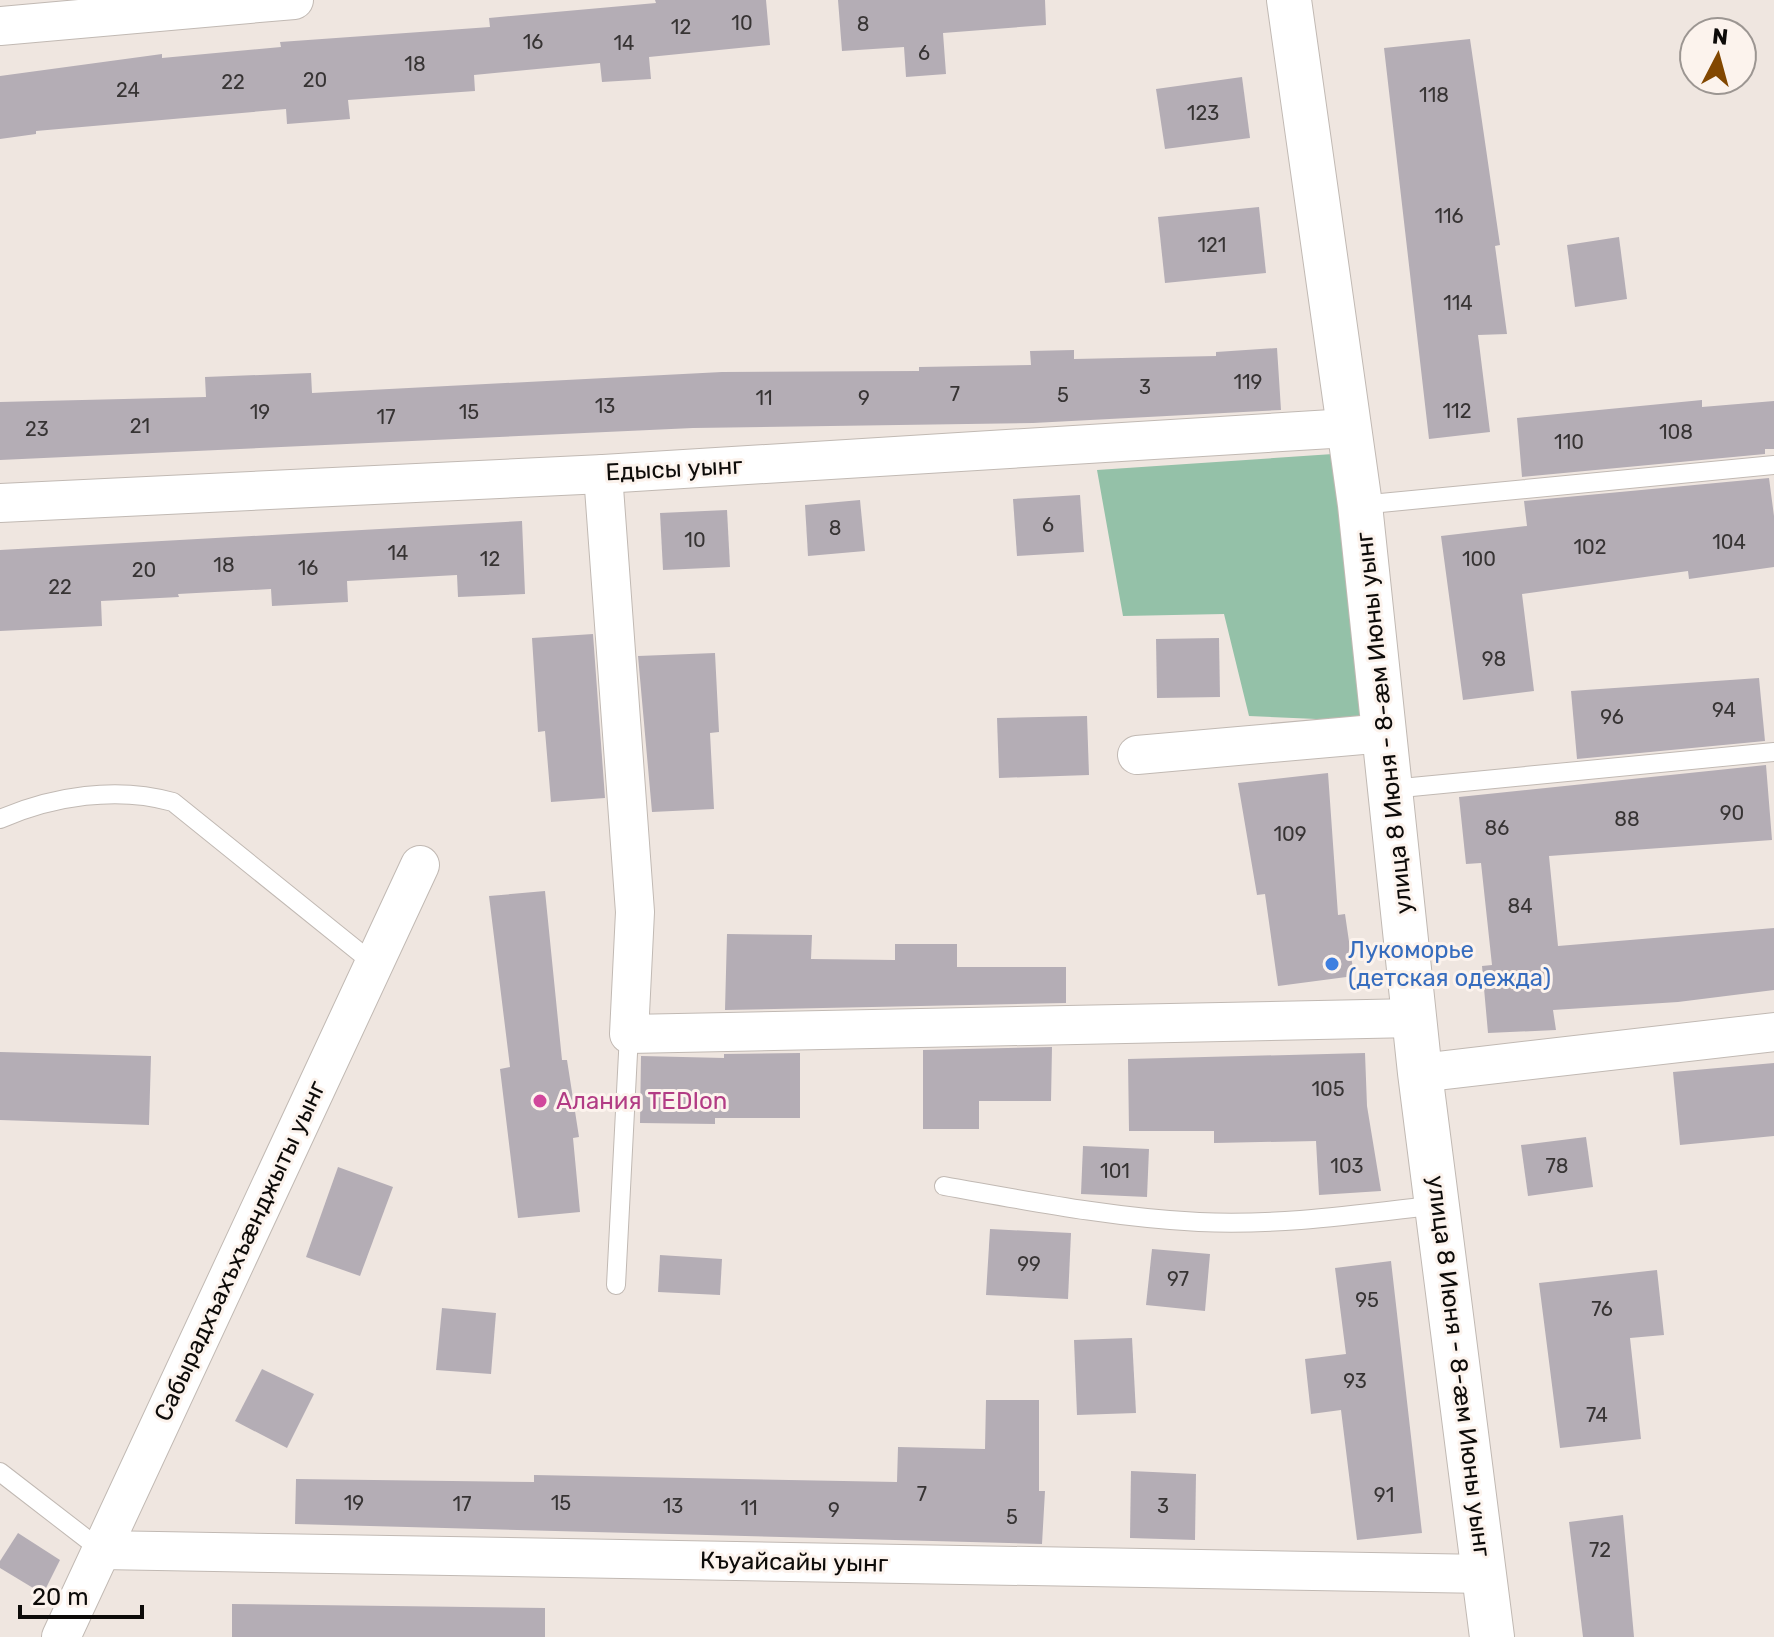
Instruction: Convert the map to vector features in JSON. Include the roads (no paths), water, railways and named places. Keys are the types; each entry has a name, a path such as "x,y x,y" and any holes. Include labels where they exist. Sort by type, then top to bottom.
{"highway":[{"name":"улица 8 Июня - 8-ӕм Июны уынг","path":"1289,0 1360,505 1420,1073 1492,1637"}],"street":[{"path":"0,26 294,0"},
{"name":"Едысы уынг","path":"0,503 603,474 1348,428"},
{"path":"603,474 635,912 629,1034 1415,1018"},
{"path":"1137,755 1385,733"},
{"name":"Сабырадхъахъхъæнджыты уынг","path":"61,1637 420,865"},
{"path":"1420,1073 1774,1032"},
{"name":"Къуайсайы уынг","path":"101,1550 1486,1574"}],"lane":[{"path":"1360,505 1774,465"},
{"path":"1391,789 1774,752"},
{"path":"0,819 20,810 96,794 141,793 173,802 374,964"},
{"path":"616,1285 629,1034"},
{"path":"944,1186 1077,1209 1199,1222 1283,1221 1438,1205"},
{"path":"0,1472 101,1550"}],"place":[{"name":"Лукоморье (детская одежда)","path":"1332,964"},
{"name":"Алания ТEDIon","path":"540,1101"}]}
